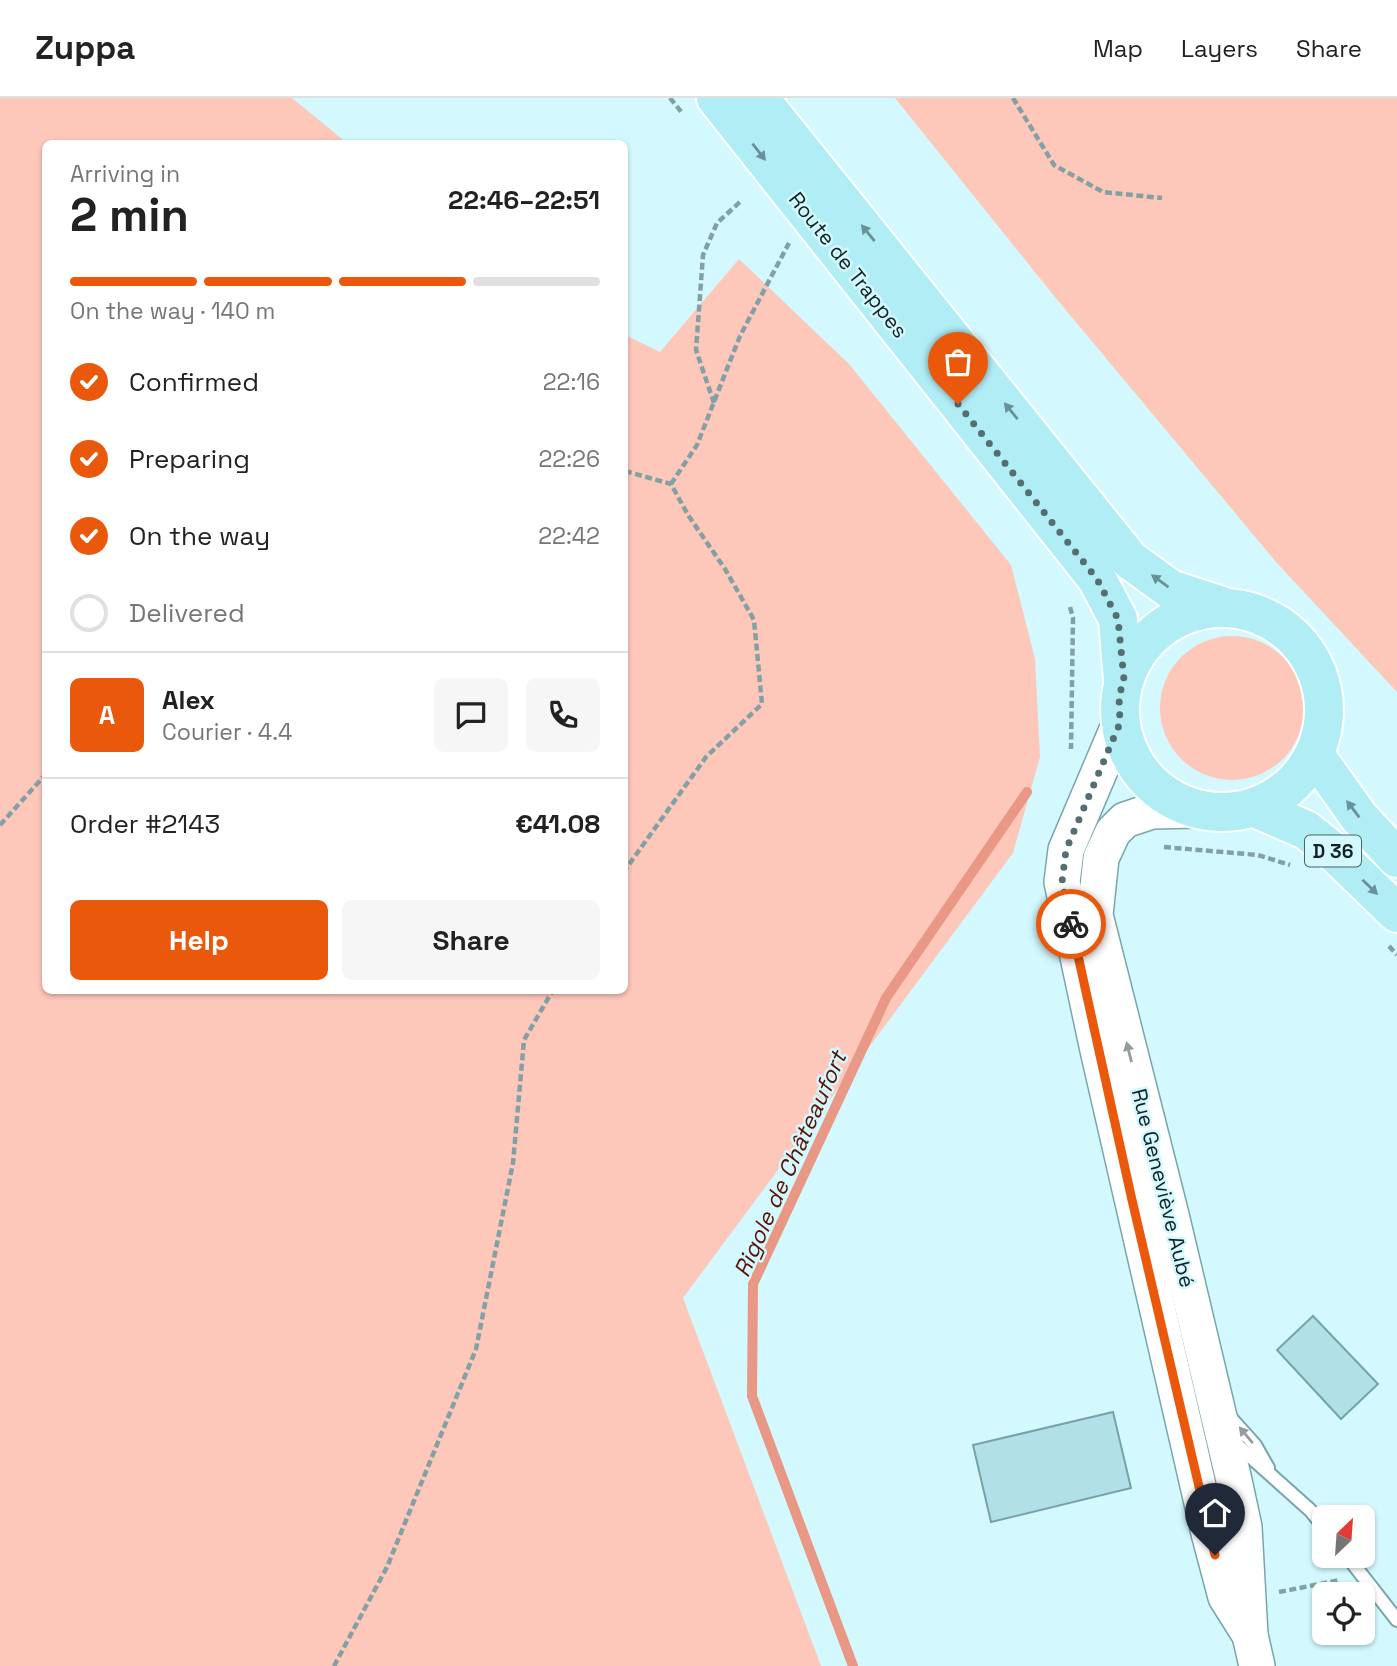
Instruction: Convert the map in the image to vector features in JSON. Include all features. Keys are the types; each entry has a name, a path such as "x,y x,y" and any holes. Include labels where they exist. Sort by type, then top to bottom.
{"main road":[{"name":"Route de Trappes","path":"716,98 1097,579 1118,619 1124,680"},
{"name":"Route de Trappes","path":"760,98 1130,560 1170,589 1223,606"},
{"path":"1223,606 1256,612 1287,629 1310,655 1323,687 1325,722 1315,755 1300,778 1280,796 1255,808 1226,813 1197,810 1168,797 1145,778 1128,752 1120,723 1119,696 1138,650 1161,627 1190,612 1223,606"},
{"name":"D 36","path":"1315,755 1359,817 1397,858"},
{"name":"D 36","path":"1255,808 1306,830 1336,854 1397,913"}],"street":[{"name":"Rue Geneviève Aubé","path":"1120,723 1066,850 1062,882 1138,1224 1226,1597 1254,1651"},
{"path":"1125,820 1152,811 1197,810"},
{"name":"Rue Geneviève Aubé","path":"1125,820 1113,832 1101,858 1095,915 1219,1417 1242,1467 1254,1651"},
{"path":"1138,1224 1167,1274 1203,1407 1219,1417"}],"lane":[{"path":"1219,1417 1255,1446 1270,1472 1312,1512"},
{"path":"1242,1467 1270,1472"},
{"path":"1356,1568 1397,1620"}],"path":[{"path":"1013,98 1054,165 1103,192 1162,198"},
{"path":"714,403 696,350 703,255 716,223 741,201"},
{"path":"671,484 697,445 740,336 790,241 799,252"},
{"path":"628,472 671,484 688,516 725,569 754,620 762,704 706,757 628,866"},
{"path":"1069,605 1073,618 1072,766 1092,790"},
{"path":"0,825 42,778"},
{"path":"1125,820 1144,845 1258,855 1292,866"},
{"path":"334,1666 387,1567 476,1349 513,1163 524,1040 551,994"},
{"path":"1249,1595 1321,1585 1361,1574"}],"shaded area":[{"path":"0,98 292,98 343,140 42,140 42,994 628,994 628,336 660,352 739,259 849,364 1011,565 1035,659 1040,757 1013,853 683,1298 821,1666 0,1666"},
{"path":"895,98 1397,98 1397,692 1276,562 1055,297"},
{"path":"1232,636 1259,642 1283,657 1298,681 1304,708 1298,735 1283,759 1259,774 1232,780 1205,774 1181,759 1166,735 1160,708 1166,681 1181,657 1205,642"}],"building":[{"path":"1313,1316 1378,1384 1341,1419 1277,1350"},
{"path":"1113,1412 1131,1488 991,1522 973,1445"}],"waterway":[{"name":"Rigole de Châteaufort","path":"853,1666 752,1396 753,1284 886,998 1027,792"}],"way so far":[{"path":"958,404 1097,579 1118,619 1124,680 1119,696 1120,723 1066,850 1062,882 1071,924"}],"route":[{"path":"1071,924 1215,1555"}]}
